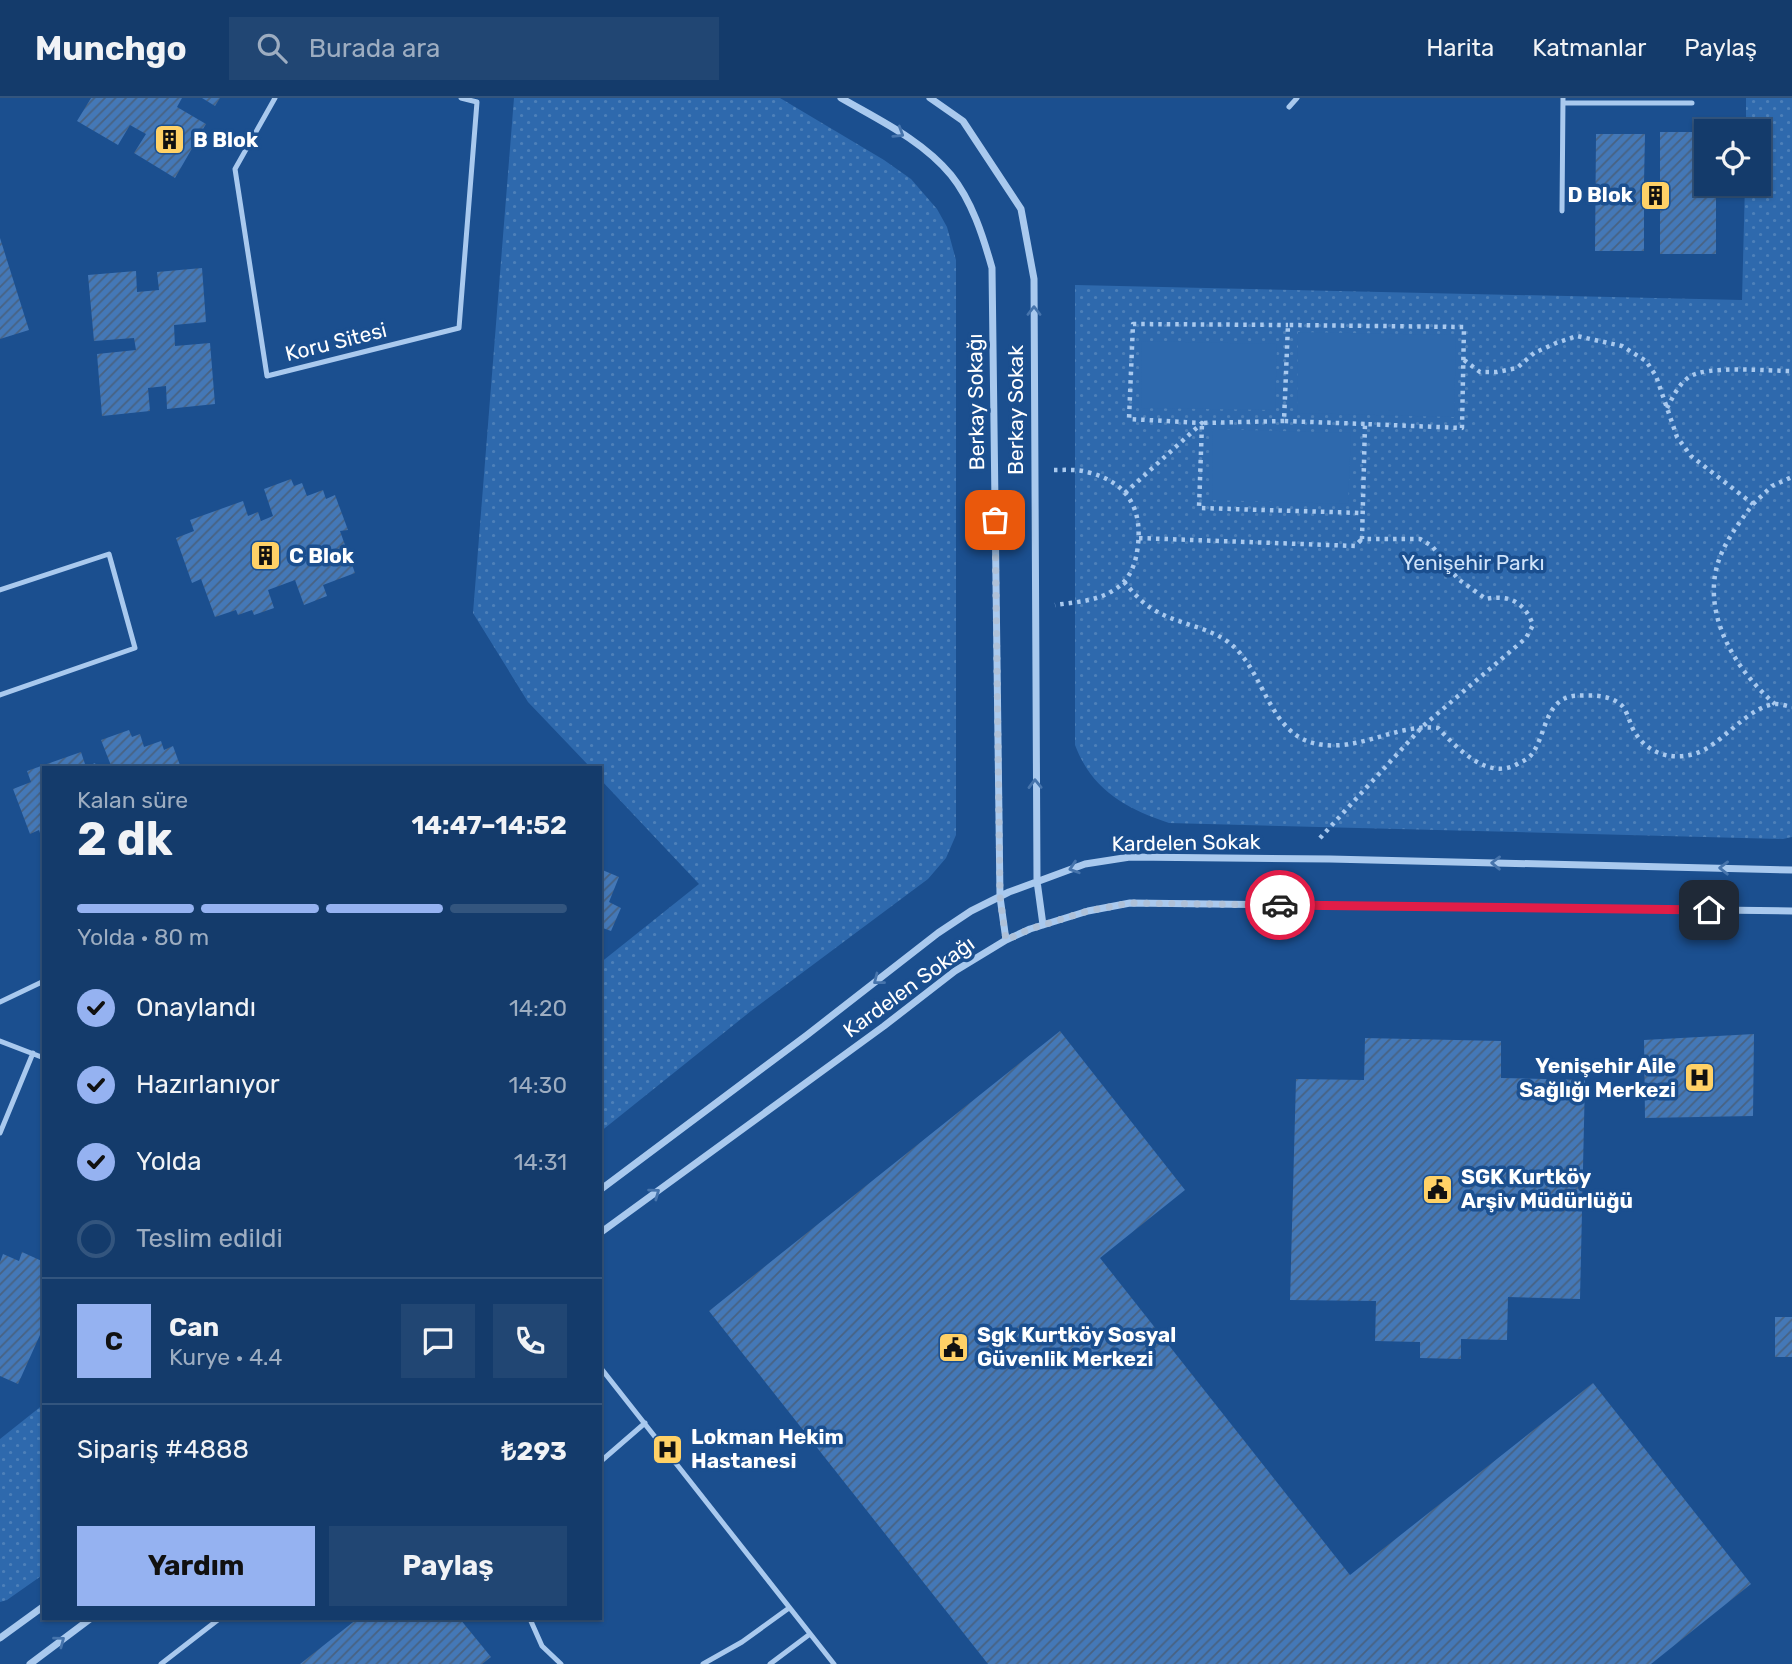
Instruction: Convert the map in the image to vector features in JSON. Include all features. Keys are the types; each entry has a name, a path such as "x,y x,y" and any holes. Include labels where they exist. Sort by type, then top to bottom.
{"street":[{"name":"Berkay Sokağı","path":"841,98 926,150 952,176 982,233 992,268 1000,897 1006,940"},
{"name":"Berkay Sokak","path":"930,98 963,121 1021,209 1034,279 1037,881 1043,925"},
{"name":"Kardelen Sokak","path":"602,1189 971,911 1037,881 1085,864 1130,857 1792,870"},
{"name":"Kardelen Sokağı","path":"602,1232 955,971 1006,940 1088,911 1130,903 1792,911"},
{"path":"0,1638 42,1606"},
{"path":"30,1664 89,1620"}],"lane":[{"name":"Koru Sitesi","path":"275,98 236,169 267,376 459,328 477,102 461,98"},
{"path":"1289,107 1297,98"},
{"path":"1562,211 1563,100 1692,103"},
{"path":"0,590 109,554 135,648 0,695"},
{"path":"0,1002 42,982"},
{"path":"0,1041 42,1057"},
{"path":"0,1133 33,1053"},
{"path":"602,1369 834,1664"},
{"path":"602,1459 645,1423"},
{"path":"703,1664 742,1642 789,1608"},
{"path":"161,1664 218,1620"},
{"path":"530,1620 542,1646 561,1664"},
{"path":"770,1664 810,1634"}],"path":[{"path":"1133,324 1464,327 1464,360 1462,428 1283,421 1202,423 1129,419 1133,324"},
{"path":"1283,421 1288,326"},
{"path":"1464,360 1480,372 1497,372 1517,368 1534,353 1577,336 1622,346 1646,361 1656,376 1677,437 1691,456 1753,504"},
{"path":"1667,408 1677,389 1690,377 1711,371 1792,371"},
{"path":"1125,494 1202,423"},
{"path":"1202,423 1199,508 1363,513"},
{"path":"1139,538 1355,546 1362,539 1365,424"},
{"path":"1034,469 1085,471 1120,488 1138,514 1139,538 1135,563 1124,582 1105,595 1084,601 1034,608"},
{"path":"1792,477 1772,486 1753,504 1721,552 1715,600 1720,631 1755,687 1776,704 1792,707"},
{"path":"1300,859 1423,726 1526,638 1533,625 1528,611 1516,600 1499,596 1486,599 1472,591 1458,579 1432,546 1420,539 1362,539"},
{"path":"1124,582 1150,608 1220,637 1234,646 1286,726 1300,738 1316,744 1357,744 1423,726 1438,728 1451,743 1482,765 1498,769 1514,766 1531,757 1559,700 1572,696 1607,697 1622,705 1634,731 1644,744 1657,754 1678,757 1697,753 1759,710 1776,704"}],"green space":[{"path":"514,98 780,98 911,179 937,209 947,227 956,260 956,835 946,858 928,879 751,1011 602,1130 602,961 699,884 602,781 602,766 589,766 528,702 473,613"},
{"name":"Yenişehir Parkı","path":"1746,98 1792,98 1792,837 1783,839 1169,823 1124,804 1101,786 1082,761 1075,745 1075,285 1742,300 1745,196 1771,196 1771,119 1746,119"},
{"path":"1298,332 1456,335 1454,417 1297,413"},
{"path":"1142,341 1277,344 1275,410 1141,408"},
{"path":"1213,429 1351,433 1348,504 1212,500"},
{"path":"42,1406 42,1575 0,1602 0,1439"}],"building":[{"name":"B Blok","path":"91,98 182,98 177,107 206,124 175,178 134,153 146,134 130,125 118,145 77,121"},
{"name":"B Blok","path":"202,98 220,98 215,106"},
{"name":"D Blok","path":"1660,132 1694,132 1694,196 1716,196 1716,254 1660,254 1660,207 1644,206 1644,251 1595,251 1596,134 1645,134 1644,183 1660,183"},
{"path":"0,238 29,330 0,339"},
{"path":"202,268 206,322 174,325 175,346 210,343 215,404 167,409 166,386 148,388 150,411 102,416 97,354 136,350 134,338 94,341 88,275 136,271 137,292 159,290 157,272"},
{"name":"C Blok","path":"291,479 294,486 302,483 307,496 323,490 326,499 335,495 348,530 340,531 355,573 323,585 327,596 304,605 295,580 268,590 274,608 254,615 252,610 238,615 236,610 215,617 201,579 192,583 176,538 194,531 190,520 243,501 248,516 258,512 261,521 273,516 264,489"},
{"path":"129,730 132,737 140,734 144,747 161,741 164,750 173,746 180,766 111,766 101,740"},
{"path":"81,752 86,766 42,766 42,839 39,830 30,834 13,789 31,782 27,771"},
{"path":"602,870 619,877 609,902 621,908 611,931 602,928"},
{"name":"Sgk Kurtköy Sosyal Güvenlik Merkezi","path":"1060,1031 1185,1190 1100,1258 1350,1575 1593,1383 1751,1584 1651,1664 988,1664 709,1311"},
{"name":"Yenişehir Aile Sağlığı Merkezi","path":"1754,1034 1753,1116 1645,1118 1644,1040"},
{"name":"SGK Kurtköy Arşiv Müdürlüğü","path":"1365,1038 1501,1041 1501,1078 1585,1080 1580,1299 1508,1297 1507,1340 1461,1339 1461,1359 1420,1358 1420,1342 1375,1341 1376,1301 1290,1300 1296,1079 1364,1080"},
{"path":"22,1252 42,1261 42,1330 18,1384 0,1376 0,1262 3,1254 19,1261"},
{"path":"1775,1317 1792,1317 1792,1357 1775,1357"},
{"path":"356,1620 461,1620 491,1657 482,1664 300,1664"}],"way so far":[{"path":"995,520 1000,897 1006,940 1030,929 1088,911 1130,903 1280,905"}],"place":[{"name":"B Blok","path":"170,140"},
{"name":"D Blok","path":"1656,195"},
{"name":"C Blok","path":"266,556"},
{"name":"Yenişehir Aile Sağlığı Merkezi","path":"1699,1078"},
{"name":"SGK Kurtköy Arşiv Müdürlüğü","path":"1438,1189"},
{"name":"Sgk Kurtköy Sosyal Güvenlik Merkezi","path":"954,1347"},
{"name":"Lokman Hekim Hastanesi","path":"668,1449"}],"route":[{"path":"1280,905 1709,910"}]}
